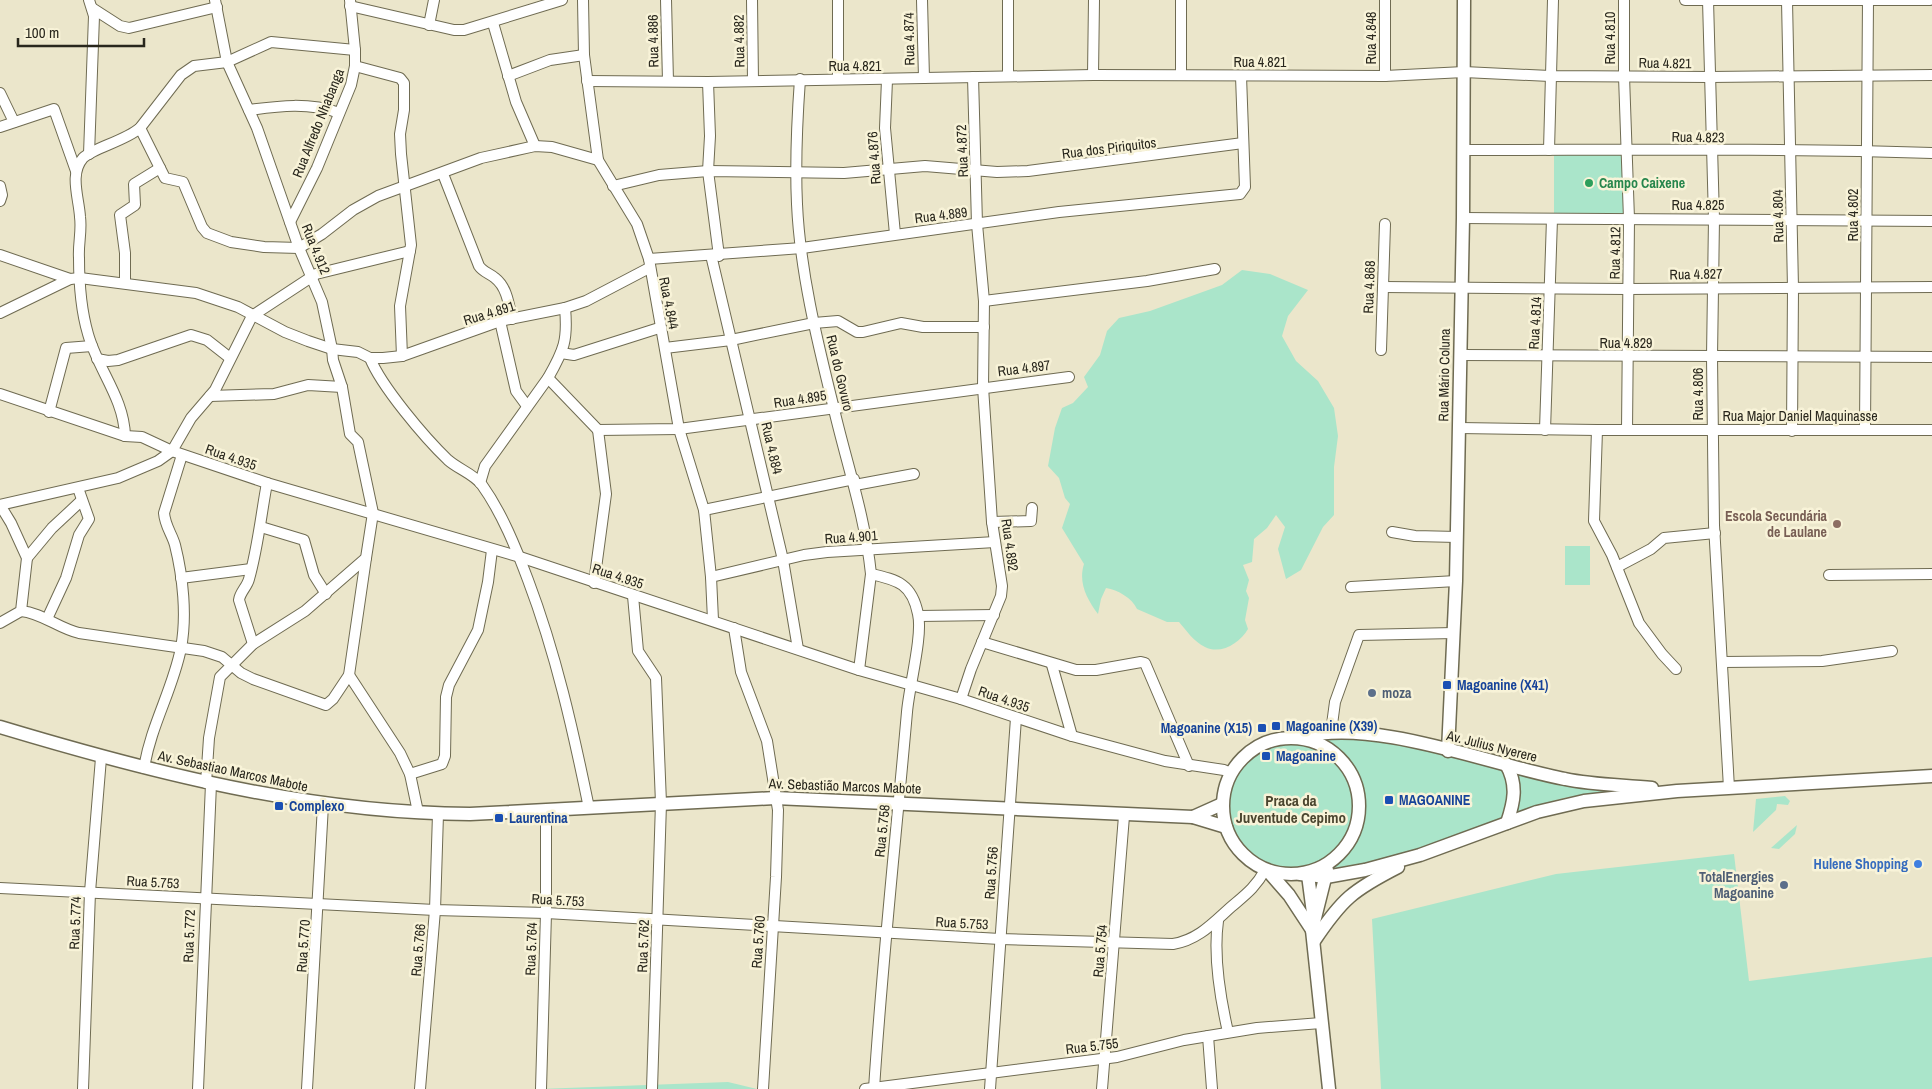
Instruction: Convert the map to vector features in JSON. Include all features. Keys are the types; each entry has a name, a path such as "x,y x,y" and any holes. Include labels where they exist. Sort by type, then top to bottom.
{"main road":[{"name":"Rua Mário Coluna","path":"1449,747 1457,537 1463,218 1464,0"},
{"name":"Av. Sebastiao Marcos Mabote","path":"0,727 101,758 209,783 323,805 438,814 495,813"},
{"name":"Av. Julius Nyerere","path":"1295,738 1331,732 1393,738 1449,747 1565,779 1676,791"},
{"path":"1266,870 1304,875 1329,863 1341,852 1351,838 1357,822 1359,805 1357,788 1350,772 1340,758 1326,748 1295,738 1272,740 1255,747 1241,758 1231,773 1224,790 1222,804 1226,827 1240,852 1266,870 1289,895 1313,936"},
{"path":"1506,764 1511,773 1515,797 1507,823"},
{"name":"Av. Julius Nyerere","path":"1304,875 1326,877 1365,870 1425,854 1537,812 1584,801 1676,791 1932,776"},
{"name":"Av. Sebastião Marcos Mabote","path":"495,813 775,798 1124,816 1193,817 1226,827"},
{"name":"Av. Sebastião Marcos Mabote","path":"1193,817 1222,804"},
{"path":"1313,936 1333,912 1354,892 1425,854"},
{"path":"1329,863 1313,936 1329,1089"},
{"path":"1304,875 1334,1089"}],"street":[{"path":"429,25 434,0"},
{"path":"520,0 522,12"},
{"path":"350,3 429,25 464,30 493,23 562,0"},
{"name":"Rua 4.844","path":"583,0 584,55 598,160 637,224 649,264 659,328 665,348 668,378 679,429 704,510 711,577 713,620"},
{"name":"Rua 4.886","path":"666,0 668,81"},
{"name":"Rua 4.882","path":"752,0 753,81"},
{"path":"838,0 838,79"},
{"name":"Rua 4.874","path":"922,0 924,78"},
{"path":"1008,0 1008,76"},
{"path":"1094,0 1094,75"},
{"path":"1181,74 1182,0"},
{"name":"Rua 4.848","path":"1385,0 1385,76"},
{"path":"1549,150 1554,0"},
{"name":"Rua 4.810","path":"1624,0 1624,76"},
{"path":"1685,0 1930,0"},
{"name":"Rua 4.806","path":"1708,0 1714,219 1712,287 1714,533 1729,788"},
{"name":"Rua 4.804","path":"1787,0 1793,288 1792,431"},
{"name":"Rua 4.802","path":"1865,430 1868,0"},
{"name":"Rua Alfredo Nhabanga","path":"290,222 316,168 351,85 355,66 355,50 350,3"},
{"path":"91,4 120,26 129,28 216,4"},
{"path":"89,154 94,42 91,4"},
{"name":"Rua 4.912","path":"216,4 227,62 249,110 299,248 322,302 332,349 332,360 342,387 350,434 358,442 373,513"},
{"path":"493,23 508,76 535,146"},
{"path":"76,171 83,158 116,143 140,128 181,75 194,66 227,62 271,42 355,50"},
{"path":"508,76 550,60 584,55"},
{"path":"355,66 402,80 404,110 400,134 409,212 410,251 400,306 402,356"},
{"name":"Rua 4.821","path":"587,81 887,80 1008,76 1181,74 1385,76 1464,72 1550,76 1932,75"},
{"path":"1241,76 1243,144"},
{"name":"Rua 4.812","path":"1624,76 1629,219 1627,430"},
{"name":"Rua 4.872","path":"973,77 978,171 977,224 984,301"},
{"name":"Rua do Govuro","path":"800,80 797,203 802,248 814,323 833,408 855,482 871,574 859,670"},
{"name":"Rua 4.876","path":"887,80 885,128 895,234"},
{"name":"Rua 4.884","path":"708,82 710,136 708,171 715,255 731,340 783,560 798,650"},
{"path":"0,93 14,122"},
{"path":"249,110 296,105 327,109 339,113"},
{"path":"0,127 48,110 56,111 76,171 81,229 75,278 92,346 120,406 125,436"},
{"path":"140,128 165,178 184,182 202,227 207,233 231,242 264,247 299,248 322,234 352,210 378,196 443,174 481,158 535,146 552,147 598,160"},
{"name":"Rua dos Piriquitos","path":"613,186 659,175 708,171 844,173 925,166 978,171 1028,171 1243,144"},
{"name":"Rua 4.889","path":"649,264 715,255 802,248 1060,212 1242,193 1245,187 1243,144"},
{"name":"Rua 4.823","path":"1463,150 1626,148 1713,152 1791,150 1932,153"},
{"path":"125,283 125,253 120,215 135,205 134,184 160,168"},
{"path":"443,174 479,266 482,271 495,278 504,290 512,319"},
{"path":"0,186 2,197 0,201"},
{"name":"Rua 4.825","path":"1463,218 1932,221"},
{"name":"Rua 4.814","path":"1544,430 1552,218"},
{"name":"Rua 4.868","path":"1381,350 1384,224"},
{"path":"144,768 147,744 181,647 181,578 175,543 165,522 164,513 177,453 191,418 210,396 252,316 316,274 410,251"},
{"name":"Rua 4.891","path":"0,255 75,278 196,293 238,307 285,332 332,349 358,352 370,358 402,356 500,322 565,308 586,301 649,264"},
{"path":"984,301 1139,282 1215,269"},
{"path":"0,313 75,278"},
{"name":"Rua 4.827","path":"1383,287 1628,289 1932,287"},
{"name":"Rua 4.892","path":"961,699 982,642 1002,596 992,522 983,387 984,301"},
{"path":"480,483 485,466 548,378 561,353 567,333 565,308"},
{"path":"665,348 731,340 814,323 838,321 857,332 901,323 923,327 984,327"},
{"path":"500,322 516,391 527,406"},
{"path":"561,353 574,355 659,328"},
{"path":"97,358 108,361 118,360 191,335 207,340 230,358"},
{"path":"49,412 66,348 92,346"},
{"name":"Rua 4.829","path":"1460,355 1866,357"},
{"path":"1866,357 1932,357"},
{"path":"370,358 380,377 429,441 450,462 480,483 495,507 520,557 555,658 576,743 589,808"},
{"name":"Rua 4.897","path":"983,387 1069,376"},
{"path":"548,378 598,430 606,494 594,583"},
{"path":"210,396 274,394 308,385 342,387"},
{"name":"Rua 4.895","path":"598,430 679,429 983,387"},
{"name":"Rua 4.935","path":"0,394 125,436 142,437 177,453 267,483 520,557 859,670 961,699 1072,736 1189,766 1224,770 1231,773"},
{"name":"Rua Major Daniel Maquinasse","path":"1459,428 1544,430 1932,430"},
{"path":"1597,430 1594,521 1617,567 1639,624 1676,669"},
{"path":"21,611 27,558 12,523 0,505 118,478 177,453"},
{"path":"704,510 769,496 914,474"},
{"path":"253,644 239,600 249,579 261,527 261,514 267,483"},
{"path":"47,619 66,578 79,535 89,519 78,488"},
{"path":"27,558 52,528 82,501"},
{"path":"992,522 1031,521 1032,508"},
{"path":"0,623 21,611 32,612 65,630 78,633 204,651 222,657 253,679 323,705 333,699 349,675 373,513"},
{"path":"261,527 304,540 314,575 326,594"},
{"path":"1392,532 1415,536 1457,537"},
{"path":"1617,567 1652,549 1664,538 1714,533"},
{"name":"Rua 4.901","path":"711,577 819,553 995,542"},
{"path":"410,774 442,764 445,756 446,697 449,685 478,630 488,582 492,550"},
{"name":"Rua 5.772","path":"198,1089 209,738 215,693 220,677 253,644 305,611 366,558"},
{"path":"181,578 251,569"},
{"name":"Rua 5.758","path":"871,574 900,581 914,600 919,616 918,636 909,684 871,1089"},
{"path":"1829,575 1932,574"},
{"path":"1351,587 1456,581"},
{"name":"Rua 5.762","path":"633,596 638,651 656,678 660,803 652,1089"},
{"path":"919,616 994,615"},
{"name":"Rua 5.760","path":"734,628 742,672 767,741 779,825 763,1089"},
{"path":"1331,732 1335,702 1359,635 1454,633"},
{"path":"982,642 1052,665 1076,670 1096,670 1144,663 1189,766"},
{"path":"1722,662 1822,661 1892,651"},
{"path":"1052,665 1072,736"},
{"path":"349,675 400,753 410,774 418,812"},
{"name":"Rua 5.756","path":"990,1089 1016,718"},
{"name":"Rua 5.774","path":"83,1089 90,892 101,758"},
{"name":"Rua 5.770","path":"307,1089 319,904 323,805"},
{"name":"Rua 5.764","path":"541,1089 546,913 546,810"},
{"name":"Rua 5.766","path":"420,1089 435,910 438,814"},
{"name":"Rua 5.754","path":"1102,1089 1124,816"},
{"name":"Rua 5.753","path":"0,888 435,910 546,913 1000,939 1182,943 1218,921 1258,883 1266,870"},
{"path":"1218,921 1216,940 1218,972 1228,1032"},
{"name":"Rua 5.755","path":"871,1089 1134,1054 1228,1032 1321,1023"},
{"path":"1208,1036 1212,1089"}],"green space":[{"name":"Campo Caixene","path":"1554,154 1623,154 1624,213 1554,213"},
{"path":"1242,270 1270,274 1308,290 1288,316 1282,336 1296,361 1318,381 1334,408 1338,436 1334,467 1334,515 1323,527 1301,570 1286,579 1278,549 1285,527 1276,515 1267,528 1254,539 1252,562 1243,565 1249,580 1246,591 1249,598 1245,620 1248,629 1235,643 1224,649 1217,650 1205,647 1197,642 1179,622 1167,622 1137,609 1128,598 1111,589 1106,588 1101,599 1098,614 1090,603 1083,584 1082,571 1084,564 1062,528 1070,504 1065,498 1059,478 1048,466 1055,428 1062,408 1073,403 1088,387 1084,377 1100,355 1107,331 1119,318 1150,311 1222,285"},
{"path":"1565,546 1590,546 1590,585 1565,585"},
{"path":"1348,733 1460,757 1677,791 1601,793 1556,800 1415,850 1358,866 1292,875 1279,874 1258,868 1242,855 1231,838 1225,819 1224,799 1229,779 1239,761 1255,747 1276,739 1300,735"},
{"path":"1785,796 1790,801 1788,805 1777,804 1776,810 1753,832 1756,799"},
{"path":"1797,825 1795,834 1779,849 1771,848"},
{"path":"1734,854 1749,981 1932,957 1932,1089 1381,1089 1372,919 1556,874"},
{"path":"728,1082 757,1089 539,1089"}],"place":[{"name":"Campo Caixene","path":"1589,183"},
{"name":"Escola Secundária de Laulane","path":"1837,524"},
{"name":"Magoanine (X41)","path":"1447,685"},
{"name":"moza","path":"1372,693"},
{"name":"Magoanine (X39)","path":"1276,726"},
{"name":"Magoanine (X15)","path":"1262,728"},
{"name":"Magoanine","path":"1266,756"},
{"name":"MAGOANINE","path":"1389,800"},
{"name":"Complexo","path":"279,806"},
{"name":"Laurentina","path":"499,818"},
{"name":"Hulene Shopping","path":"1918,864"},
{"name":"TotalEnergies Magoanine","path":"1784,885"}],"district":[{"name":"Praca da Juventude Cepimo","path":"1291,810"}]}
